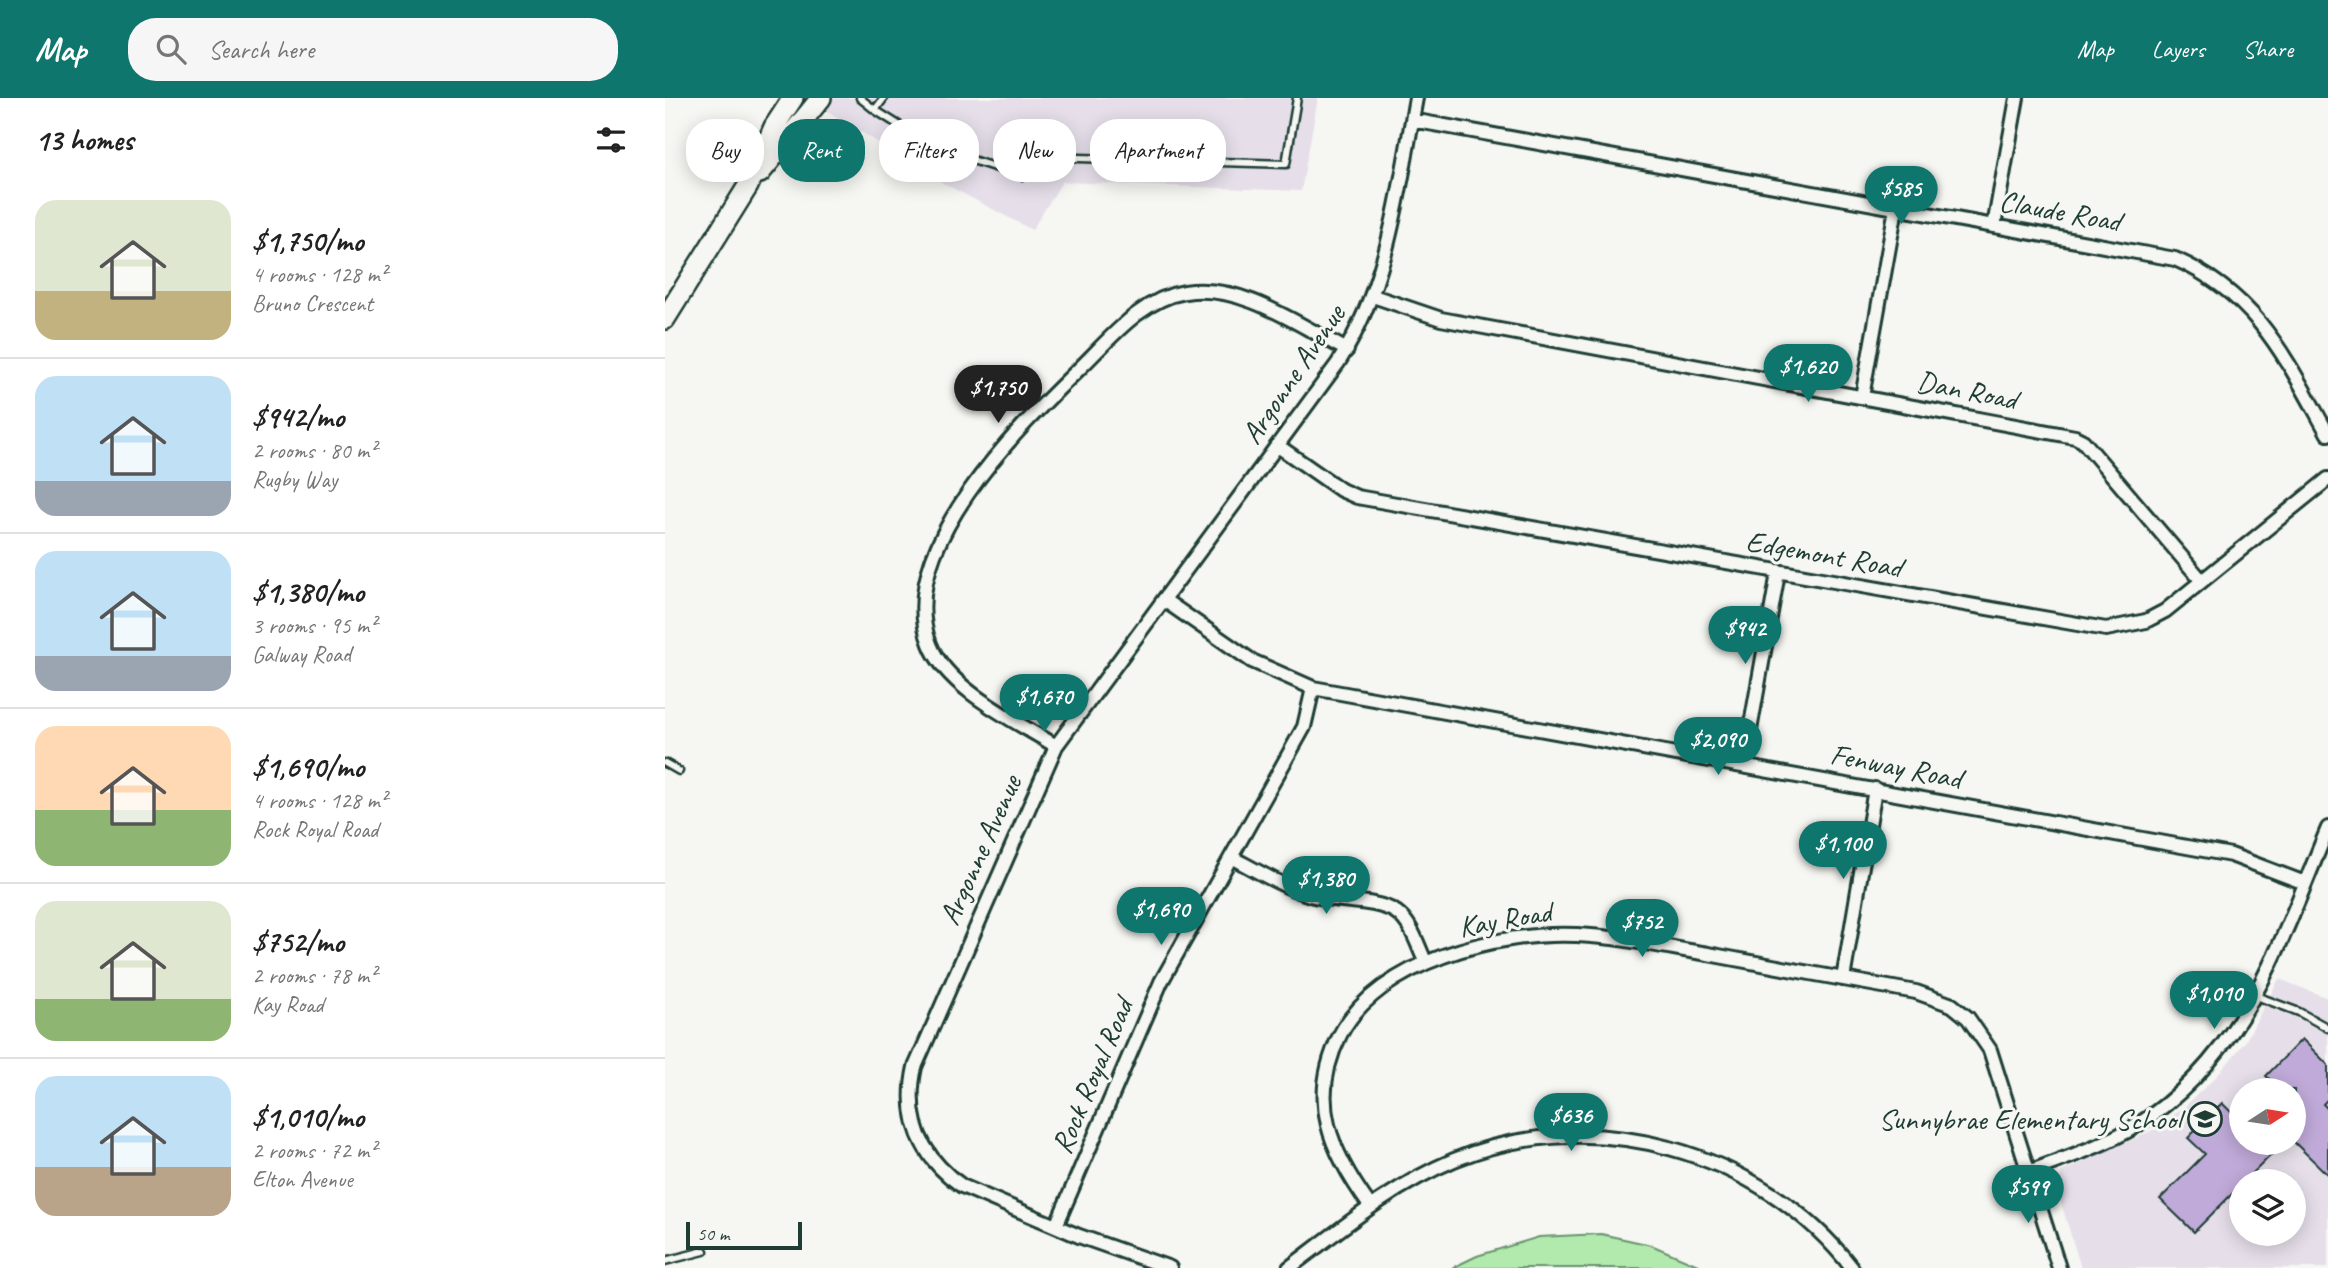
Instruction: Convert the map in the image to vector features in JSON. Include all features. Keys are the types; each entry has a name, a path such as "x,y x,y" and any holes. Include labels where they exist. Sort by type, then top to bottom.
{"main road":[{"path":"667,313 748,186 774,127 793,98"},
{"path":"748,186 791,138 821,98"}],"street":[{"name":"Argonne Avenue","path":"1170,1268 1146,1264 963,1186 946,1175 922,1145 913,1124 910,1103 915,1067 1056,746 1347,350 1373,296 1390,237 1416,98"},
{"path":"1994,226 2017,98"},
{"name":"Claude Road","path":"1412,120 2175,259 2220,282 2261,321 2328,434"},
{"path":"1862,397 1896,208"},
{"path":"1056,746 950,675 935,654 925,629 925,589 936,555 953,519 992,458 1132,318 1164,298 1183,292 1223,292 1243,298 1347,350"},
{"name":"Dan Road","path":"1373,296 1441,319 2075,437 2084,441 2203,581"},
{"name":"Edgemont Road","path":"1278,446 1341,490 1357,497 2106,629 2146,621 2165,611 2328,479"},
{"path":"1744,764 1778,573"},
{"name":"Fenway Road","path":"1164,600 1252,661 1313,688 1744,764 2231,855 2305,883"},
{"name":"Rock Royal Road","path":"1056,1226 1161,982 1304,727 1313,688"},
{"path":"1843,979 1875,789"},
{"path":"2029,1172 2104,1143 2164,1106 2211,1061 2233,1034 2256,996 2328,828"},
{"path":"1231,857 1283,885 1310,894 1382,906 1394,911 1408,926 1426,964"},
{"name":"Kay Road","path":"1370,1206 1346,1173 1329,1134 1325,1113 1328,1068 1345,1026 1360,1007 1393,980 1426,964 1501,940 1575,934 1612,937 1931,996 1968,1018 1990,1050 2059,1268"},
{"path":"1289,1268 1370,1206 1429,1172 1490,1148 1555,1136 1626,1139 1696,1155 1734,1171 1799,1214 1852,1268"}],"lane":[{"path":"860,98 935,148 1022,177 1043,157 1286,164 1297,98"},
{"path":"875,110 884,98"},
{"path":"665,763 679,771"},
{"path":"2256,996 2299,1012 2328,1028"},
{"path":"665,1261 703,1251"}],"shaded area":[{"path":"821,98 1318,98 1301,191 1062,182 1032,230 941,182 979,182 979,119 879,119 879,143 865,134 865,119 840,119 816,104"},
{"name":"Sunnybrae Elementary School","path":"2279,979 2328,998 2328,1268 2081,1268 2058,1193 2061,1172 2151,1131 2184,1107 2217,1076 2245,1042"}],"green space":[{"path":"1601,1234 1651,1245 1705,1268 1452,1268 1477,1256 1539,1237"}],"building":[{"path":"2302,1039 2328,1065 2328,1099 2323,1104 2328,1109 2328,1175 2307,1155 2307,1078 2266,1076"},
{"path":"2222,1103 2229,1110 2229,1155 2271,1155 2257,1169 2229,1169 2229,1197 2194,1232 2160,1199 2205,1154 2188,1138"}],"place":[{"name":"Sunnybrae Elementary School","path":"2205,1119"}]}
